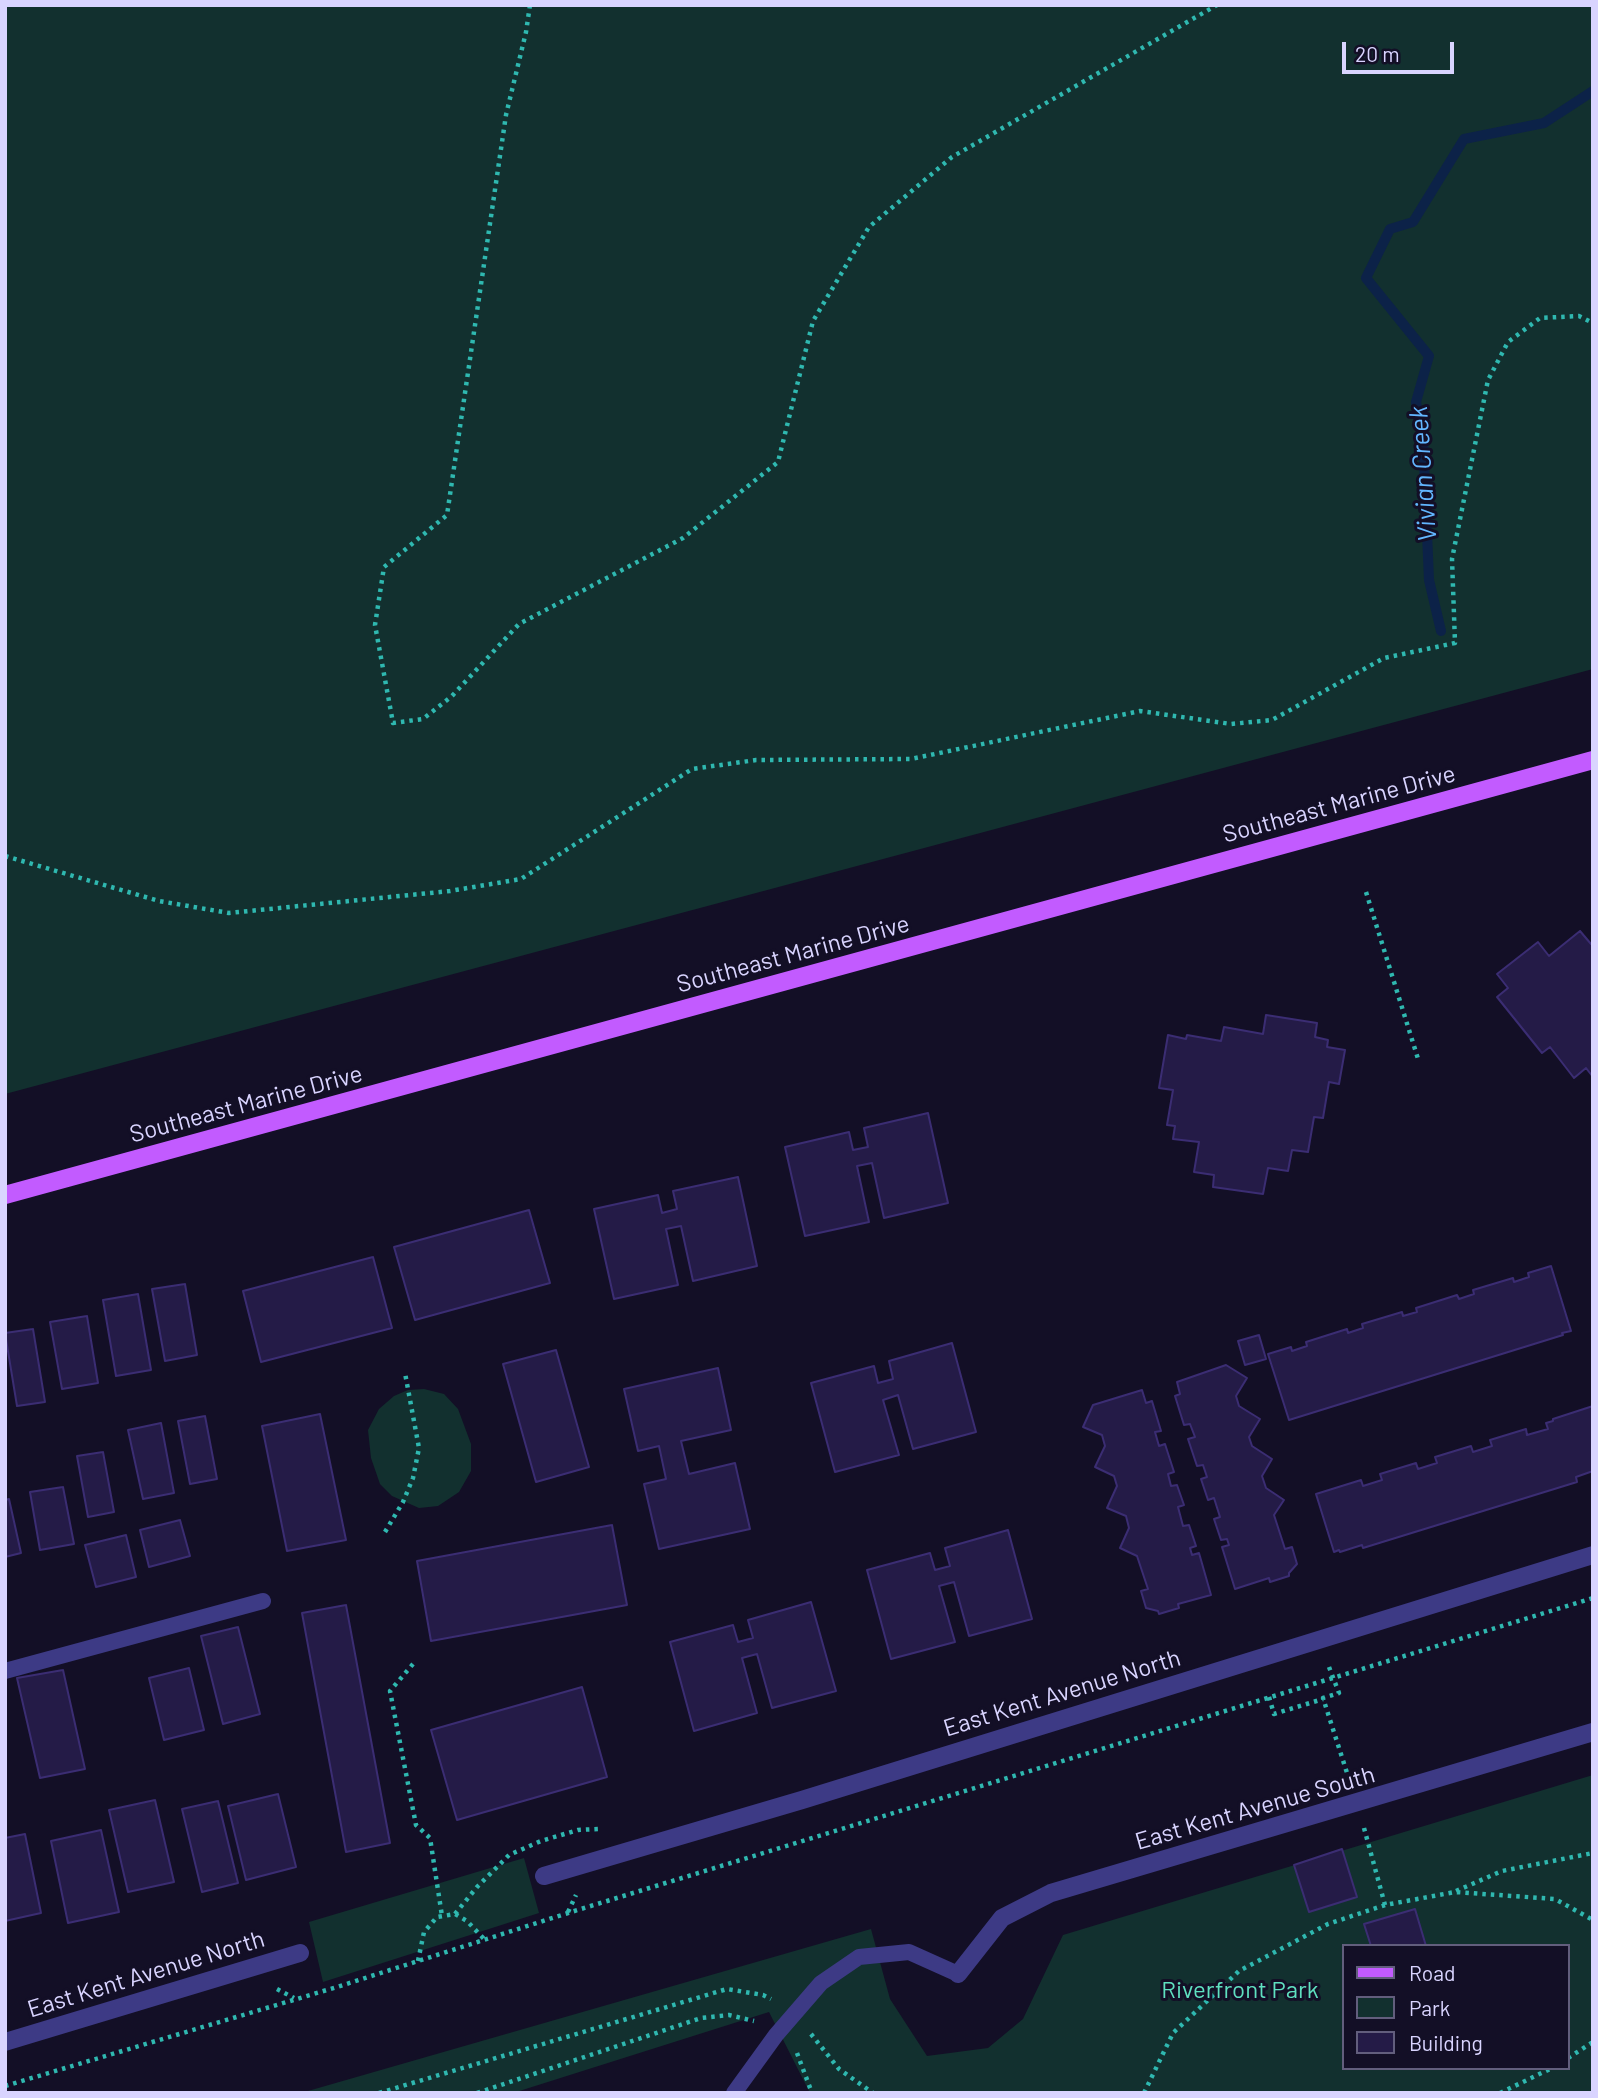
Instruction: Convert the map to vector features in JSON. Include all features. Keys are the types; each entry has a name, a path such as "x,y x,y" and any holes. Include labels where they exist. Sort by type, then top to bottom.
{"main road":[{"name":"Southeast Marine Drive","path":"5,1195 1593,761"}],"street":[{"name":"East Kent Avenue North","path":"544,1875 802,1800 1593,1555"},
{"name":"East Kent Avenue South","path":"958,1974 1002,1918 1051,1893 1593,1732"},
{"name":"East Kent Avenue North","path":"5,2042 300,1953"}],"lane":[{"path":"5,1671 263,1601"},
{"path":"734,2093 793,2015 821,1983 859,1957 909,1952 958,1974"}],"path":[{"path":"530,5 506,115 447,515 384,567 375,625 393,723 423,719 452,696 519,624 683,538 778,462 813,321 869,227 952,157 1216,5"},
{"path":"5,856 159,901 229,913 450,891 520,879 692,769 756,760 911,759 1140,711 1231,724 1272,720 1384,658 1455,643 1452,559 1488,380 1508,342 1540,318 1579,316 1593,323"},
{"path":"1366,892 1419,1062"},
{"path":"385,1532 404,1502 413,1478 419,1448 405,1373"},
{"path":"5,2087 1593,1598"},
{"path":"413,1664 390,1691 416,1825 430,1838 442,1916"},
{"path":"1269,1697 1274,1714 1339,1693 1330,1666 1322,1669"},
{"path":"1323,1699 1349,1780"},
{"path":"1363,1824 1385,1905"},
{"path":"1144,2093 1173,2033 1239,1971 1328,1924 1385,1905 1455,1892 1502,1871 1593,1853"},
{"path":"1455,1892 1555,1899 1593,1920"},
{"path":"418,1961 424,1932 437,1917 455,1914 467,1921 485,1940"},
{"path":"379,2093 727,1989 763,1995 781,2005 806,2028 839,2069 873,2093"},
{"path":"477,2093 701,2018 729,2015 754,2021"},
{"path":"1570,2057 1593,2042"},
{"path":"1500,2093 1548,2070"}],"green space":[{"path":"5,5 1593,5 1593,669 5,1094"},
{"path":"424,1389 444,1394 458,1409 471,1444 471,1471 459,1492 438,1506 419,1508 392,1496 380,1484 371,1458 368,1430 379,1409 394,1396 408,1390"},
{"name":"Riverfront Park","path":"1593,1775 1593,2093 810,2093 769,2012 513,2093 301,2093 871,1929 890,1999 927,2056 988,2048 1023,2019 1063,1935"},
{"path":"524,1858 539,1913 323,1982 309,1922"}],"building":[{"path":"1580,931 1591,944 1593,942 1593,1077 1586,1068 1574,1078 1550,1047 1542,1053 1497,997 1508,988 1497,974 1538,942 1549,956"},
{"path":"1266,1015 1317,1023 1315,1037 1328,1040 1327,1047 1345,1050 1339,1084 1329,1082 1323,1118 1314,1117 1308,1152 1292,1150 1288,1171 1268,1168 1263,1194 1213,1187 1214,1175 1194,1172 1199,1142 1173,1139 1175,1126 1167,1125 1173,1090 1159,1088 1168,1035 1186,1039 1187,1035 1221,1041 1224,1027 1263,1034"},
{"path":"928,1113 948,1203 884,1218 872,1163 857,1166 869,1222 805,1236 785,1147 849,1132 853,1150 868,1147 864,1128"},
{"path":"738,1177 757,1266 693,1281 681,1226 666,1229 678,1285 614,1299 594,1209 658,1195 662,1213 677,1209 673,1191"},
{"path":"529,1210 550,1283 415,1320 394,1247"},
{"path":"373,1257 392,1328 261,1362 243,1291"},
{"path":"1551,1266 1571,1331 1289,1420 1268,1354 1291,1347 1292,1351 1307,1346 1306,1342 1347,1329 1348,1333 1363,1328 1362,1324 1402,1312 1403,1316 1417,1312 1416,1308 1457,1295 1459,1299 1474,1294 1473,1290 1513,1278 1514,1282 1529,1277 1528,1273"},
{"path":"185,1284 197,1355 165,1361 152,1289"},
{"path":"138,1294 151,1370 116,1376 103,1300"},
{"path":"87,1316 98,1383 62,1389 50,1322"},
{"path":"33,1329 45,1402 17,1406 5,1333"},
{"path":"1259,1335 1266,1359 1245,1365 1238,1341"},
{"path":"952,1343 976,1432 913,1449 898,1395 883,1400 899,1455 835,1472 811,1383 874,1366 878,1383 893,1379 889,1361"},
{"path":"556,1350 589,1467 536,1482 503,1364"},
{"path":"1226,1365 1247,1378 1236,1396 1239,1406 1260,1419 1249,1437 1252,1446 1272,1459 1262,1476 1266,1488 1284,1500 1274,1515 1285,1549 1292,1547 1297,1564 1289,1576 1270,1582 1269,1578 1235,1589 1222,1547 1229,1545 1227,1539 1221,1540 1214,1519 1220,1517 1214,1498 1208,1500 1201,1479 1207,1477 1203,1465 1197,1466 1188,1439 1195,1437 1190,1424 1184,1425 1175,1396 1180,1394 1177,1382"},
{"path":"718,1368 731,1430 681,1441 689,1474 735,1463 750,1529 659,1549 644,1484 666,1479 659,1446 638,1451 624,1389"},
{"path":"1142,1390 1146,1403 1152,1401 1161,1431 1155,1432 1159,1446 1165,1444 1174,1472 1168,1474 1171,1486 1177,1485 1184,1505 1178,1507 1183,1526 1189,1525 1196,1546 1190,1548 1192,1555 1199,1553 1211,1595 1178,1604 1179,1608 1159,1614 1158,1611 1146,1608 1141,1591 1148,1589 1137,1556 1120,1548 1129,1528 1126,1516 1107,1508 1117,1486 1114,1476 1095,1467 1105,1446 1102,1435 1083,1427 1093,1405"},
{"path":"1593,1406 1593,1471 1576,1477 1577,1482 1363,1548 1362,1545 1334,1552 1316,1494 1361,1480 1363,1486 1382,1480 1380,1474 1416,1463 1418,1469 1437,1463 1435,1457 1471,1446 1473,1452 1492,1446 1490,1440 1526,1429 1527,1435 1548,1429 1546,1423 1553,1419"},
{"path":"320,1414 346,1540 287,1551 262,1426"},
{"path":"205,1416 217,1479 190,1484 178,1421"},
{"path":"161,1423 174,1493 143,1499 128,1430"},
{"path":"103,1452 114,1512 88,1517 77,1456"},
{"path":"63,1487 74,1544 40,1550 30,1492"},
{"path":"9,1499 21,1553 5,1557 5,1500"},
{"path":"180,1520 190,1556 149,1567 140,1530"},
{"path":"612,1525 627,1605 431,1641 417,1561"},
{"path":"1008,1530 1032,1619 969,1636 954,1582 939,1586 955,1642 891,1659 867,1570 930,1553 935,1570 950,1566 945,1548"},
{"path":"126,1535 136,1577 96,1587 85,1545"},
{"path":"811,1602 836,1691 772,1708 757,1654 742,1658 757,1713 694,1731 670,1642 733,1625 738,1642 753,1638 748,1620"},
{"path":"346,1605 390,1843 346,1852 302,1613"},
{"path":"238,1627 260,1714 223,1724 201,1636"},
{"path":"189,1668 204,1730 164,1740 149,1678"},
{"path":"63,1670 85,1769 40,1778 17,1678"},
{"path":"582,1687 607,1777 457,1820 431,1730"},
{"path":"278,1794 296,1867 246,1880 228,1806"},
{"path":"155,1800 174,1882 128,1892 109,1810"},
{"path":"218,1801 238,1883 202,1892 182,1809"},
{"path":"101,1830 119,1912 68,1923 51,1841"},
{"path":"25,1834 41,1913 5,1921 5,1838"},
{"path":"1342,1849 1357,1897 1309,1912 1294,1865"},
{"path":"1415,1909 1425,1944 1370,1944 1364,1924"}],"waterway":[{"name":"Vivian Creek","path":"1441,631 1429,580 1423,438 1416,402 1429,356 1366,278 1390,229 1413,222 1464,139 1544,123 1593,91"}]}
